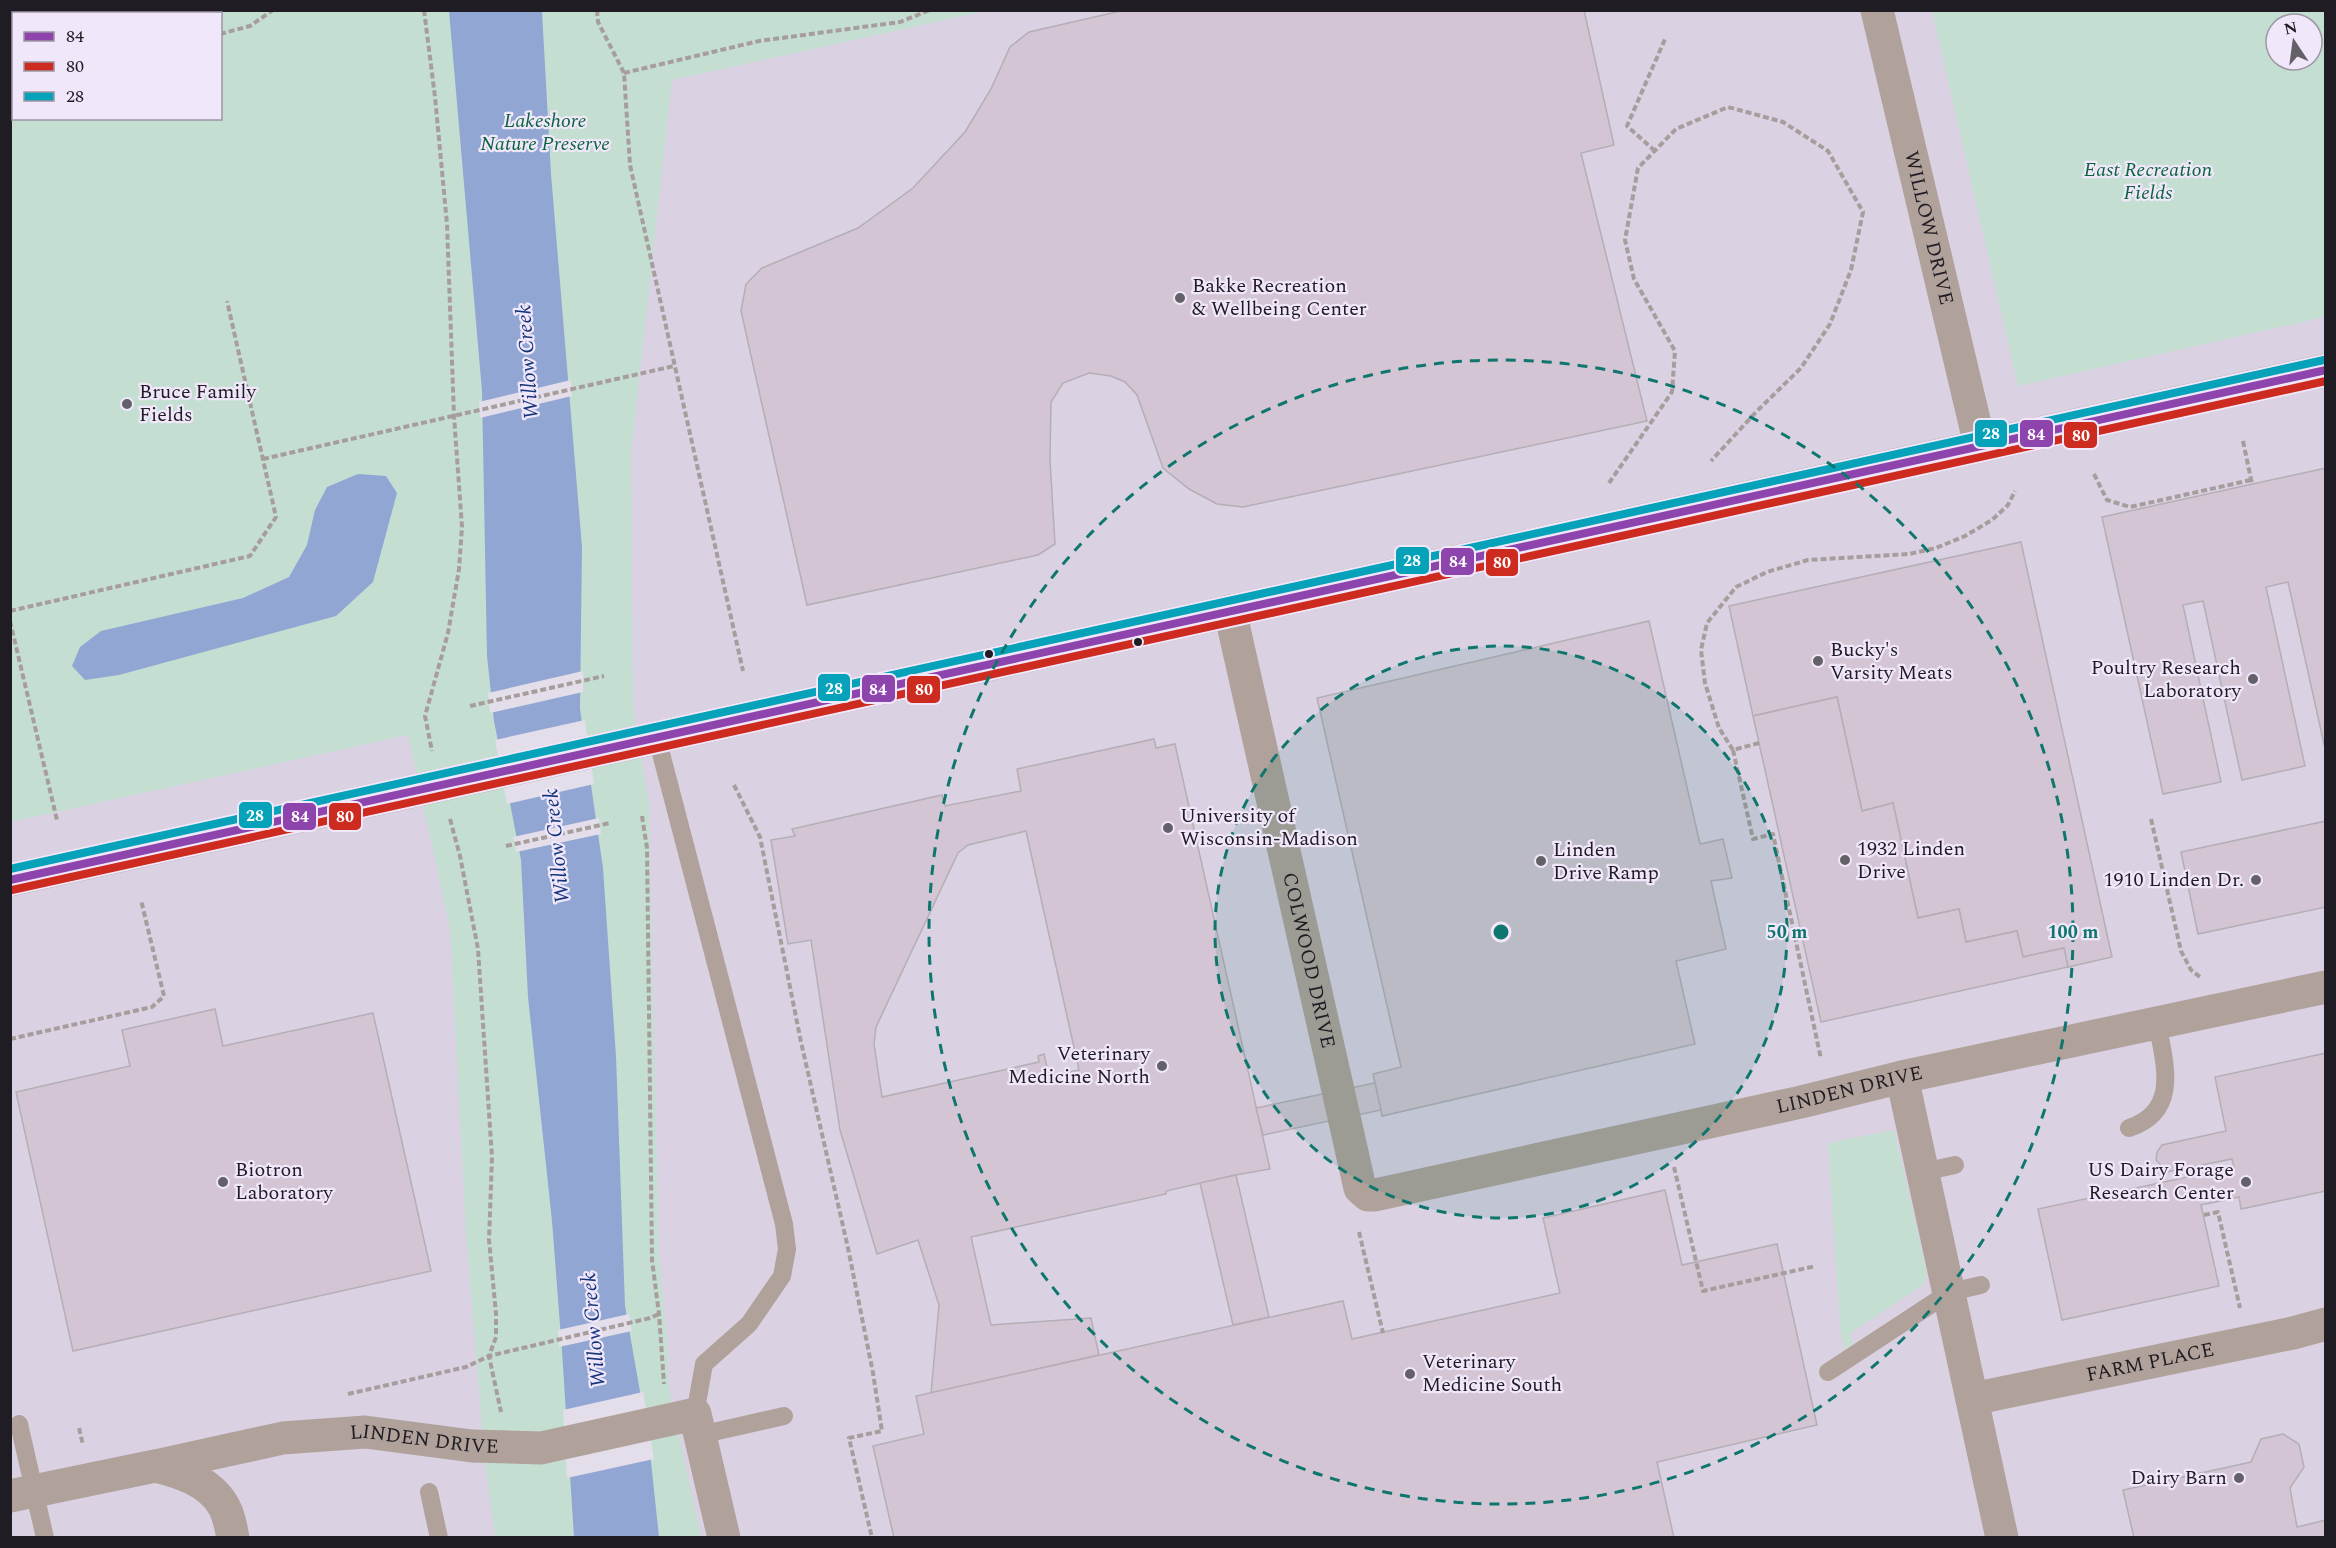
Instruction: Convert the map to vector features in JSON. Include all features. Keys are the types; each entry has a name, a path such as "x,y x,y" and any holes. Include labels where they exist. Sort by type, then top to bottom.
{"street":[{"name":"WILLOW DRIVE","path":"1877,10 1980,445"},
{"path":"10,880 2325,370"},
{"name":"COLWOOD DRIVE","path":"1230,611 1366,1183"},
{"name":"LINDEN DRIVE","path":"1366,1183 1801,1102 1902,1077 2325,987"},
{"path":"1902,1077 2002,1538"},
{"name":"FARM PLACE","path":"1972,1399 2293,1333 2325,1324"},
{"name":"LINDEN DRIVE","path":"22,1494 165,1468 283,1438 365,1432 472,1446 553,1446 654,1424 697,1424"},
{"path":"697,1424 724,1538"},
{"path":"165,1468 194,1479 211,1492 223,1505 233,1538"}],"lane":[{"path":"657,738 784,1224 788,1249 782,1276 749,1324 704,1364 697,1424 784,1416"},
{"path":"2129,1128 2144,1123 2156,1113 2162,1100 2165,1083 2164,1064 2157,1022"},
{"path":"1923,1172 1955,1165"},
{"path":"1828,1372 1950,1292 1981,1285"},
{"path":"19,1424 22,1494 45,1538"},
{"path":"429,1492 439,1538"}],"path":[{"path":"222,33 250,26 273,10"},
{"path":"424,10 447,224 454,416 462,527 459,569 448,633 425,716 460,856 478,949 492,1157 489,1240 496,1337 489,1356 503,1424"},
{"path":"597,10 598,22 624,73 630,165 743,671"},
{"path":"624,73 759,41 900,22 930,10"},
{"path":"1655,151 1627,126 1665,39"},
{"path":"1609,483 1672,392 1675,351 1634,279 1625,240 1638,168 1676,129 1728,106 1784,122 1828,151 1863,212 1851,270 1830,324 1801,368 1711,460"},
{"path":"10,611 250,556 276,517 227,300"},
{"path":"263,459 674,366"},
{"path":"2094,474 2107,500 2130,507 2251,482 2243,441"},
{"path":"1822,1060 1773,834 1753,839 1733,750 1719,728 1705,683 1701,650 1707,623 1736,587 1767,572 1808,560 1909,554 1936,548 1965,536 1992,520 2008,506 2015,491"},
{"path":"10,621 57,820"},
{"path":"470,706 604,676"},
{"path":"1733,750 1759,743"},
{"path":"734,785 760,837 801,1042 848,1248 873,1373 882,1431 849,1438 872,1538"},
{"path":"642,816 646,848 652,1260 664,1379"},
{"path":"2151,819 2181,951 2191,970 2206,981"},
{"path":"506,846 610,823"},
{"path":"10,1039 152,1007 164,996 141,900"},
{"path":"1673,1162 1704,1291 1816,1266"},
{"path":"2204,1215 2218,1212 2240,1309"},
{"path":"1359,1232 1383,1333"},
{"path":"489,1356 659,1314"}],"shaded area":[{"name":"University of Wisconsin-Madison","path":"11,11 2325,11 2325,1537 11,1537"}],"green space":[{"name":"Lakeshore Nature Preserve","path":"10,11 986,11 672,80 631,454 633,707 649,805 659,1256 667,1338 669,1390 701,1537 495,1537 484,1453 466,1233 450,929 408,735 11,822"},
{"name":"East Recreation Fields","path":"1932,11 2325,11 2325,317 2018,386"},
{"path":"1894,1130 1927,1273 1923,1285 1849,1334 1853,1343 1844,1350 1840,1326 1828,1143"}],"water":[{"name":"Willow Creek","path":"449,11 542,11 551,174 582,547 580,709 603,868 616,1056 625,1306 649,1443 659,1537 574,1537 552,1221 528,997 521,860 494,721 487,656 482,391"},
{"path":"358,474 386,476 397,493 373,582 336,616 119,675 85,680 72,666 80,647 101,631 243,598 289,577 307,545 315,510 327,487"}],"pier":[{"path":"571,380 572,396 480,418 479,402"},
{"path":"583,671 583,692 490,713 488,693"},
{"path":"585,720 594,784 507,804 495,740"},
{"path":"599,818 601,834 516,852 513,837"},
{"path":"629,1314 632,1331 559,1347 558,1330"},
{"path":"643,1392 654,1459 567,1478 563,1410"}],"building":[{"name":"Bakke Recreation & Wellbeing Center","path":"1125,10 1584,10 1614,145 1581,153 1647,421 1243,507 1217,504 1189,489 1163,468 1137,395 1125,382 1111,376 1089,373 1063,383 1051,402 1050,460 1055,544 1038,555 807,605 741,311 746,284 762,268 858,228 913,188 965,132 991,89 1010,47 1029,32"},
{"name":"Poultry Research Laboratory","path":"2326,468 2326,753 2288,582 2266,587 2305,766 2242,780 2203,601 2183,605 2221,782 2163,794 2102,517"},
{"path":"2021,542 2112,957 2068,967 2064,948 2023,957 2017,931 1966,942 1959,909 1918,918 1893,803 1862,811 1837,697 1753,716 1729,606"},
{"name":"Linden Drive Ramp","path":"1649,621 1700,844 1723,839 1732,878 1711,881 1726,949 1676,961 1695,1044 1382,1116 1373,1074 1401,1067 1317,698"},
{"name":"1932 Linden Drive","path":"1837,697 1862,811 1893,803 1918,918 1959,909 1966,942 2017,931 2023,957 2064,948 2068,967 1821,1022 1753,716"},
{"name":"Veterinary Medicine North","path":"1154,739 1156,748 1175,744 1270,1169 971,1237 991,1325 1091,1318 1099,1355 931,1393 939,1305 918,1240 877,1254 840,1130 811,940 788,944 771,840 795,836 792,829 942,795 945,806 1021,791 1017,769","holes":["1026,831 1079,1070 1049,1076 1044,1054 1038,1056 1039,1062 882,1097 874,1044 876,1027 958,853 968,845"]},
{"name":"1910 Linden Dr.","path":"2326,821 2326,907 2198,934 2181,852"},
{"name":"Biotron Laboratory","path":"215,1009 223,1046 373,1013 431,1271 73,1351 16,1092 130,1066 122,1030"},
{"name":"US Dairy Forage Research Center","path":"2326,1053 2326,1191 2241,1209 2239,1197 2201,1205 2219,1286 2062,1320 2038,1209 2234,1167 2232,1159 2167,1172 2156,1160 2157,1152 2162,1145 2226,1131 2215,1077"},
{"path":"1375,1083 1381,1110 1263,1135 1256,1108"},
{"path":"1236,1175 1269,1317 1233,1325 1200,1183"},
{"name":"Veterinary Medicine South","path":"1665,1190 1682,1265 1777,1244 1817,1425 1657,1462 1674,1538 894,1538 873,1446 924,1434 916,1396 1343,1301 1352,1339 1560,1293 1543,1218"},
{"name":"Dairy Barn","path":"2283,1434 2299,1444 2304,1467 2290,1488 2297,1527 2326,1520 2326,1538 2134,1538 2123,1490 2251,1462 2261,1439"}],"transit line":[{"name":"28","path":"10,869 2324,360"},
{"name":"84","path":"10,880 2326,370"},
{"name":"80","path":"12,890 2326,381"}],"place":[{"name":"Bakke Recreation & Wellbeing Center","path":"1180,298"},
{"name":"Bruce Family Fields","path":"127,404"},
{"name":"Bucky's Varsity Meats","path":"1818,661"},
{"name":"Poultry Research Laboratory","path":"2253,679"},
{"name":"University of Wisconsin-Madison","path":"1168,828"},
{"name":"1932 Linden Drive","path":"1845,860"},
{"name":"Linden Drive Ramp","path":"1541,861"},
{"name":"1910 Linden Dr.","path":"2256,880"},
{"name":"Veterinary Medicine North","path":"1162,1066"},
{"name":"Biotron Laboratory","path":"223,1182"},
{"name":"US Dairy Forage Research Center","path":"2246,1182"},
{"name":"Veterinary Medicine South","path":"1410,1374"},
{"name":"Dairy Barn","path":"2239,1478"}]}
